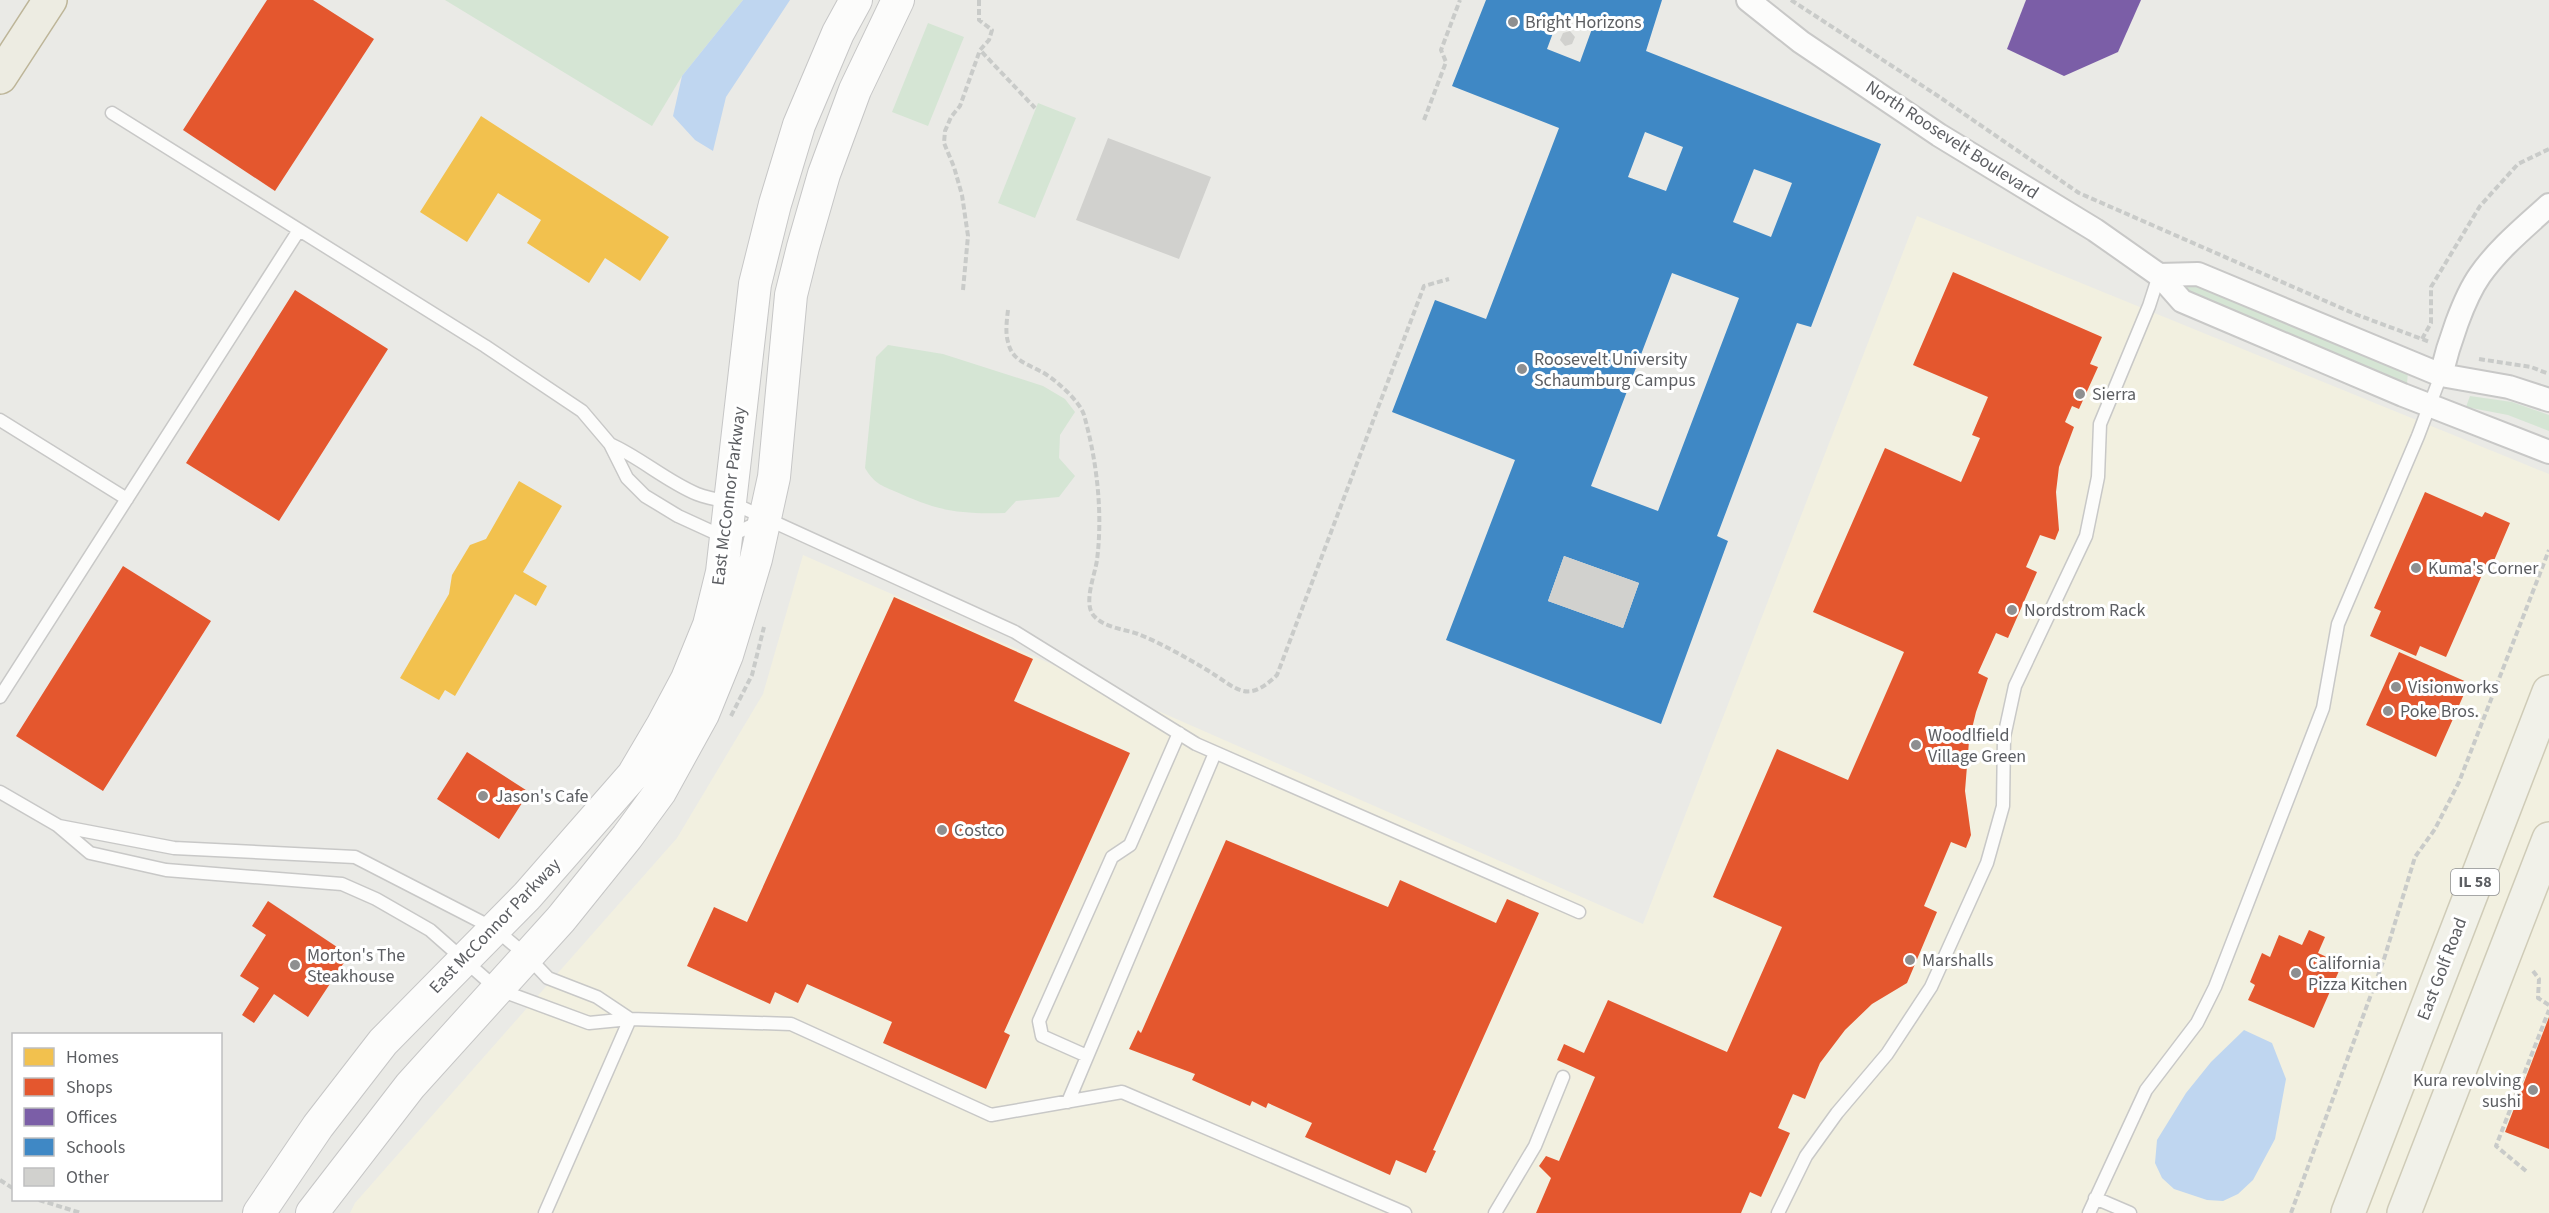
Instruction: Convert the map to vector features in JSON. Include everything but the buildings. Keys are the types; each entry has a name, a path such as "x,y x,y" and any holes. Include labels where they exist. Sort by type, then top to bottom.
{"highway":[{"path":"0,77 50,0"}],"main road":[{"name":"East Golf Road","path":"2348,1213 2549,692"},
{"name":"IL 58","path":"2404,1213 2549,839"}],"street":[{"name":"East McConnor Parkway","path":"259,1213 318,1126 383,1042 527,897 633,774 687,678 709,625 722,572 755,284 760,262 799,125 838,33 856,0"},
{"name":"East McConnor Parkway","path":"312,1213 410,1086 561,919 627,837 660,792 703,714 727,655 753,569 774,477 791,295 803,247 824,174 855,90 898,0"},
{"name":"North Roosevelt Boulevard","path":"1748,0 1801,42 1939,135 2095,231 2159,275 2182,301 2549,452"},
{"path":"2441,375 2447,350 2478,278 2504,246 2549,205"},
{"path":"2159,275 2198,274 2441,375 2509,387 2549,399"}],"lane":[{"path":"112,113 485,345 582,411 610,444 627,478 645,496 678,516 726,538 765,519"},
{"path":"0,697 298,230"},
{"path":"1778,1213 1806,1156 1837,1113 1887,1054 1931,987 1987,863 2003,806 2004,737 2015,686 2086,537 2098,477 2100,424 2149,306 2159,275"},
{"path":"2089,1213 2146,1090 2197,1023 2215,987 2323,708 2338,624 2441,375"},
{"path":"0,420 127,499"},
{"path":"610,444 630,453 675,483 699,495 730,502 1015,632 1215,753 1579,912"},
{"path":"1087,1056 1042,1036 1039,1021 1112,857 1130,845 1179,733"},
{"path":"1068,1102 1215,753"},
{"path":"0,792 57,825 90,853 166,870 342,884 376,899 430,930 497,989 590,1023 630,1018 791,1024 991,1115 1122,1092 1405,1213"},
{"path":"57,825 174,848 355,857 495,929 527,956 548,978 597,997 630,1018"},
{"path":"545,1213 630,1018"},
{"path":"1494,1213 1535,1146 1563,1077"},
{"path":"2095,1198 2130,1213"}],"path":[{"path":"963,290 968,236 962,195 944,143 945,131 951,117 960,106 980,50 989,40 992,30 979,20 979,0"},
{"path":"1424,120 1446,62 1441,50 1460,0"},
{"path":"1791,0 2079,192 2355,314 2467,358 2530,367 2549,374"},
{"path":"980,50 1035,108"},
{"path":"2422,339 2431,323 2431,287 2480,206 2518,164 2549,148"},
{"path":"1008,310 1007,341 1014,356 1023,364 1041,371 1073,398 1084,412 1097,493 1100,534 1090,596 1091,611 1096,618 1117,629 1146,638 1238,690 1251,692 1263,688 1277,675 1424,286 1449,279"},
{"path":"2291,1213 2384,959 2415,857 2435,829 2459,782 2549,550"},
{"path":"2533,971 2539,979 2538,998 2549,1005"},
{"path":"2526,1171 2496,1146 2549,1010"},
{"path":"42,1201 81,1213"}],"shaded area":[{"path":"1917,216 2549,474 2549,1213 350,1213 355,1203 677,838 763,694 803,555 1643,924"}],"green space":[{"path":"445,0 743,0 682,76 652,126"},
{"path":"928,23 964,37 928,126 892,112"},
{"path":"1038,103 1076,118 1035,218 998,203"},
{"path":"2192,282 2408,372 2407,383 2404,385 2182,290 2180,283"},
{"path":"888,345 943,354 1043,386 1065,399 1075,412 1060,435 1059,458 1075,476 1059,497 1016,501 1005,513 976,513 952,511 928,505 876,482 865,468 876,357"},
{"path":"2470,396 2512,402 2549,415 2549,431 2508,415 2466,407"}],"water":[{"path":"743,0 790,0 726,97 713,151 695,140 673,116 682,76"},
{"path":"2244,1030 2272,1043 2286,1079 2275,1139 2253,1180 2238,1194 2223,1201 2207,1200 2174,1189 2162,1178 2155,1163 2157,1140 2186,1093 2211,1062"}],"place":[{"name":"Bright Horizons","path":"1513,22"},
{"name":"Roosevelt University Schaumburg Campus","path":"1522,369"},
{"name":"Sierra","path":"2080,394"},
{"name":"Kuma's Corner","path":"2416,568"},
{"name":"Nordstrom Rack","path":"2012,610"},
{"name":"Visionworks","path":"2396,687"},
{"name":"Poke Bros.","path":"2388,711"},
{"name":"Woodlfield Village Green","path":"1916,745"},
{"name":"Jason's Cafe","path":"483,796"},
{"name":"Costco","path":"942,830"},
{"name":"Marshalls","path":"1910,960"},
{"name":"Morton's The Steakhouse","path":"295,965"},
{"name":"California Pizza Kitchen","path":"2296,973"},
{"name":"Kura revolving sushi","path":"2533,1090"}]}
